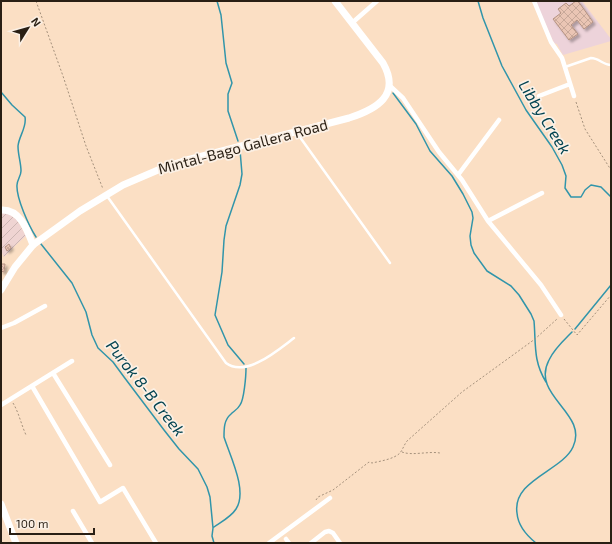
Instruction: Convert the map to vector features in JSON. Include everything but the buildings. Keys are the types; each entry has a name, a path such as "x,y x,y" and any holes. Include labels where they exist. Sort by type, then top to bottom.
{"main road":[{"path":"335,1 383,62 387,70 389,85"},
{"name":"Mintal-Bago Gallera Road","path":"1,290 15,267 33,245 80,211 106,195 142,176 186,160 349,118 372,110 382,101 389,85"},
{"path":"1,210 13,212 19,217 25,226 33,245"},
{"path":"1,504 16,543"}],"street":[{"path":"352,23 376,1"},
{"path":"534,1 545,29 560,54 574,96"},
{"path":"538,96 570,84"},
{"path":"389,85 403,98 439,152 458,175 488,221 541,285 561,315"},
{"path":"458,175 499,120"},
{"path":"488,221 542,193"},
{"path":"1,328 14,324 45,306"},
{"path":"1,405 72,361"},
{"path":"53,373 110,465"},
{"path":"32,386 100,502 123,488 156,543"},
{"path":"269,543 330,498"},
{"path":"72,511 92,543"},
{"path":"311,543 325,532 329,531 340,543"}],"lane":[{"path":"565,67 591,58 606,65 611,65"},
{"path":"296,132 390,263"},
{"path":"106,195 226,363 230,366 236,367 248,366 269,356 294,338"}],"path":[{"path":"36,1 102,186"},
{"path":"574,96 585,128 611,170"},
{"path":"320,506 316,500 318,497 333,490 369,462 372,463 391,458 401,452 407,441 462,392 535,339 561,315 577,335 611,295"},
{"path":"11,399 18,412 26,435"},
{"path":"401,452 408,454 427,452 440,453"}],"shaded area":[{"path":"582,1 611,41 563,55 557,44 554,43 536,2"},
{"path":"1,212 8,213 17,220 26,236 4,257 1,251"}],"waterway":[{"path":"217,1 221,15 226,63 232,83 228,94 228,111 238,141"},
{"name":"Libby Creek","path":"478,1 502,66 526,110 552,147 562,165 566,176 565,188 571,197 581,197 585,190 591,185 601,187 611,197"},
{"name":"Purok 8-B Creek","path":"1,92 25,117 25,124 18,146 21,171 17,183 17,191 24,212 36,237"},
{"path":"393,93 416,124 430,151 452,176 463,194 472,212 473,218 470,236 474,253 487,271 511,286 519,295 531,314 534,321 537,360 546,382"},
{"path":"240,150 242,174 240,185 226,226 222,272 215,315 228,345 244,364"},
{"name":"Purok 8-B Creek","path":"41,244 72,283 86,312 92,335 98,348 113,362 179,449 198,469 210,497 213,528 212,536 214,543"},
{"name":"Libby Creek","path":"575,329 611,285"},
{"name":"Libby Creek","path":"536,543 529,537 519,522 517,513 518,502 522,492 530,484 559,463 573,447 576,435 573,424 552,394 547,384 545,373 549,360 554,352 572,332"},
{"path":"214,527 226,519 236,509 239,502 240,493 237,473 224,437 224,430 227,419 238,408 243,398 246,368"}]}
